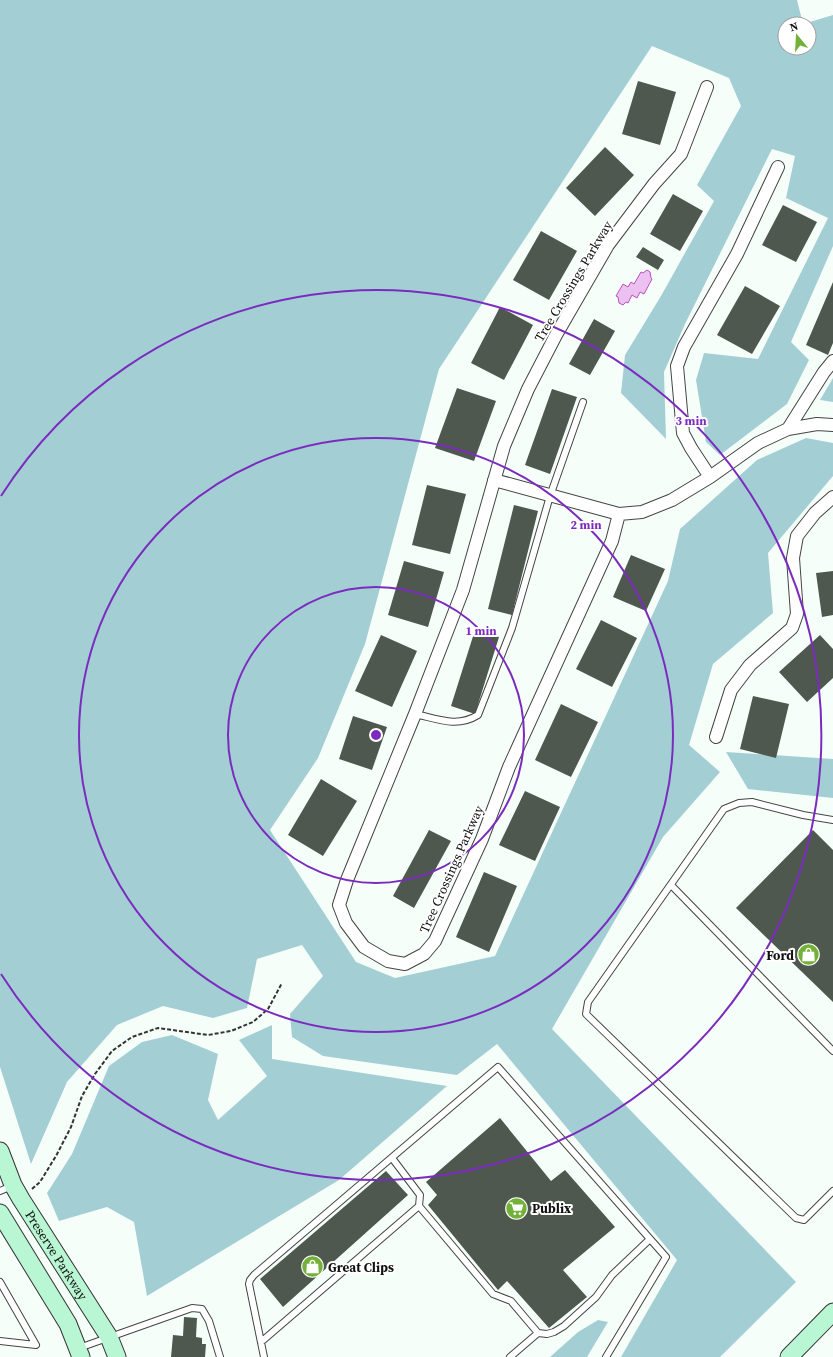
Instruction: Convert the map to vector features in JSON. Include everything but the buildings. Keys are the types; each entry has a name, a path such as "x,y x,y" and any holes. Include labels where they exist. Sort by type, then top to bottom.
{"street":[{"name":"Tree Crossings Parkway","path":"619,514 612,541 509,767 482,839 435,941 424,954 405,964 388,961 364,947 346,923 340,905 347,880 415,714 463,590 504,446 528,389 556,335 608,245 654,184 681,154 707,87"},
{"path":"710,477 683,433 677,366 684,347 737,254 778,167"},
{"path":"788,429 824,372 833,361"},
{"path":"494,480 619,514 642,512 672,500 710,477 758,443 788,429 817,424 833,425"},
{"path":"716,737 731,690 750,665 792,628 797,614 793,558 797,536 815,513 833,497"},
{"name":"Preserve Parkway","path":"0,1151 11,1192 110,1337 117,1357"},
{"name":"Preserve Parkway","path":"0,1213 68,1324 80,1353"},
{"path":"789,1357 833,1312"}],"lane":[{"path":"415,714 452,722 469,720 478,715 512,628 550,496 583,402"},
{"path":"833,820 803,815 752,802 738,803 724,809 588,1002 586,1014 796,1218 804,1220 833,1191"},
{"path":"671,885 833,1051"},
{"path":"264,1357 249,1284 254,1275 498,1067 666,1257 606,1357"},
{"path":"260,1342 419,1206 420,1195 392,1158"},
{"path":"419,1206 493,1294 510,1301 538,1333 547,1334 564,1326 596,1297 612,1275 650,1239"},
{"path":"0,1282 36,1345 0,1341"},
{"path":"80,1353 110,1337 192,1308 202,1309 209,1321 220,1357"},
{"path":"510,1357 538,1333"}],"path":[{"path":"11,1192 40,1182 71,1127 82,1096 95,1074 112,1051 132,1037 158,1028 208,1035 231,1032 252,1022 268,1009 282,983"}],"shaded area":[{"path":"0,0 797,0 801,16 777,16 777,56 817,56 817,20 833,15 833,246 791,342 809,360 787,404 720,455 706,442 696,380 704,353 758,359 828,218 786,198 795,156 772,149 685,324 664,372 666,439 621,393 625,355 661,296 714,201 697,185 741,106 729,78 652,46 439,369 365,644 318,758 270,830 356,962 395,978 495,956 668,581 680,529 757,460 806,438 833,443 833,476 768,553 773,613 713,664 689,745 720,772 663,837 552,1029 796,1282 720,1357 621,1357 677,1260 497,1044 457,1075 323,1056 292,1037 290,1014 323,976 302,945 257,959 247,1008 213,1018 163,1006 117,1025 67,1082 31,1164 0,1067"},
{"path":"647,270 650,272 652,279 644,294 640,292 637,298 632,295 628,303 626,302 623,305 619,303 618,297 616,296 623,284 628,287 631,282 634,284 641,272 643,273"},
{"path":"833,378 833,402 820,400"},
{"path":"726,752 833,759 833,798 748,789"},
{"path":"272,1025 272,1059 447,1086 339,1180 147,1296 134,1222 107,1207 59,1221 47,1193 72,1154 109,1066 142,1042 172,1035 218,1054 208,1100 218,1120 267,1076 239,1040"},
{"path":"598,1320 608,1322 587,1357 550,1357 578,1332"}],"place":[{"name":"Ford","path":"809,955"},
{"name":"Publix","path":"516,1208"},
{"name":"Great Clips","path":"313,1267"}]}
